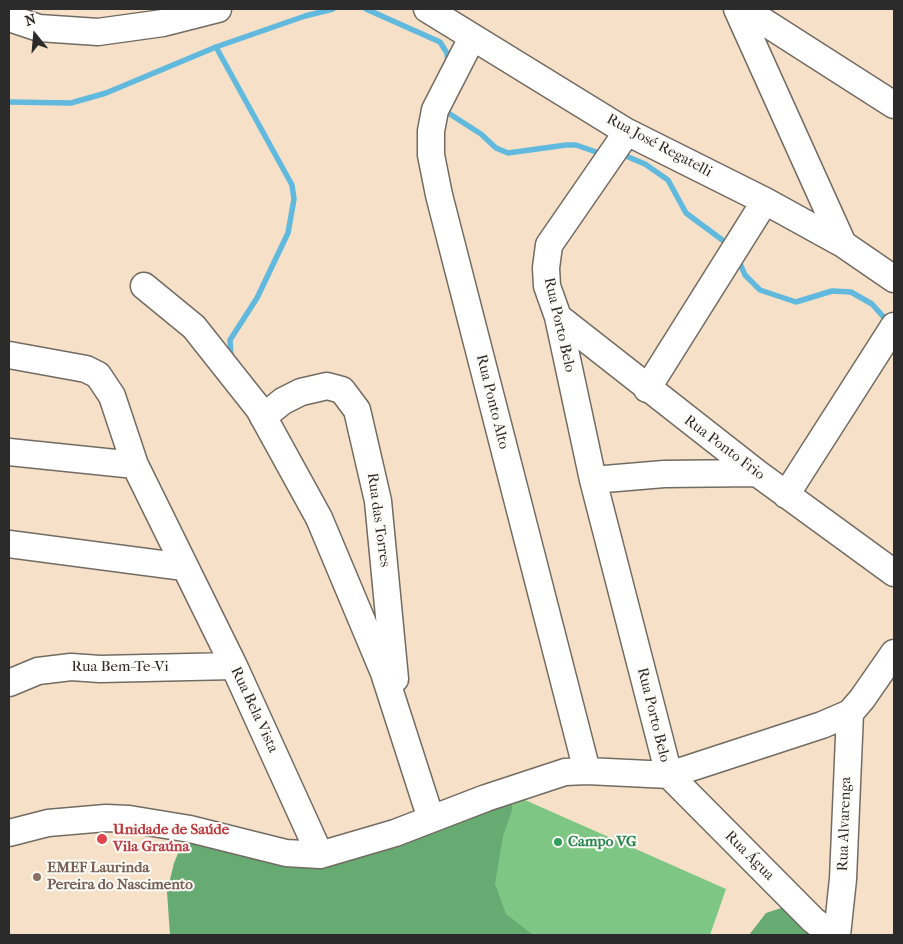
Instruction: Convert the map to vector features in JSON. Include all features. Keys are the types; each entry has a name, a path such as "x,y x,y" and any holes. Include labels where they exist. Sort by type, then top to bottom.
{"street":[{"path":"9,18 39,28 98,32 163,23 218,9"},
{"name":"Rua José Regatelli","path":"427,9 627,132 765,201 843,244 894,279"},
{"path":"737,9 843,244"},
{"path":"744,9 894,105"},
{"name":"Rua Ponto Alto","path":"472,38 435,110 431,131 431,155 442,205 587,771"},
{"name":"Rua Porto Belo","path":"627,132 550,245 546,268 547,286 558,317 593,480 669,775"},
{"path":"647,389 765,201"},
{"name":"Rua das Torres","path":"144,286 194,327 263,417 319,518 384,673 431,819"},
{"name":"Rua Ponto Frio","path":"558,317 647,389 757,473 894,572"},
{"path":"786,494 894,326"},
{"name":"Rua Bela Vista","path":"9,355 86,368 98,375 112,396 135,465 234,666 320,855"},
{"name":"Rua das Torres","path":"263,417 283,401 301,392 327,386 342,390 357,410 378,501 398,714"},
{"path":"9,452 135,465"},
{"path":"593,480 664,474 757,473"},
{"path":"9,544 184,567"},
{"path":"9,833 48,824 106,818 182,827 300,856 320,855 358,846 539,780 566,772 587,771 669,775 822,725 850,713 894,653"},
{"name":"Rua Bem-Te-Vi","path":"9,684 38,671 71,667 234,666"},
{"name":"Rua Alvarenga","path":"837,935 843,879 850,713"},
{"name":"Rua Água","path":"669,775 813,920 832,935"}],"green space":[{"name":"Campo VG","path":"516,796 726,889 710,935 493,935 459,920"},
{"path":"512,799 512,810 503,836 495,884 506,914 533,935 170,935 167,892 174,863 182,844 189,840 266,857"},
{"path":"784,907 816,935 749,935 766,913"}],"waterway":[{"path":"9,102 71,103 106,93 216,47 305,16 333,9"},
{"path":"366,9 440,42 447,53 448,64"},
{"path":"216,47 292,185 294,199 288,233 257,298 230,340 231,357"},
{"path":"442,109 481,134 496,148 508,153 576,145 602,154"},
{"path":"621,154 645,164 668,180 686,213 729,245"},
{"path":"738,259 745,275 760,290 796,302 832,291 851,292 872,304 888,322"}],"place":[{"name":"Unidade de Saúde Vila Graúna","path":"102,839"},
{"name":"Campo VG","path":"558,842"},
{"name":"EMEF Laurinda Pereira do Nascimento","path":"37,877"}]}
